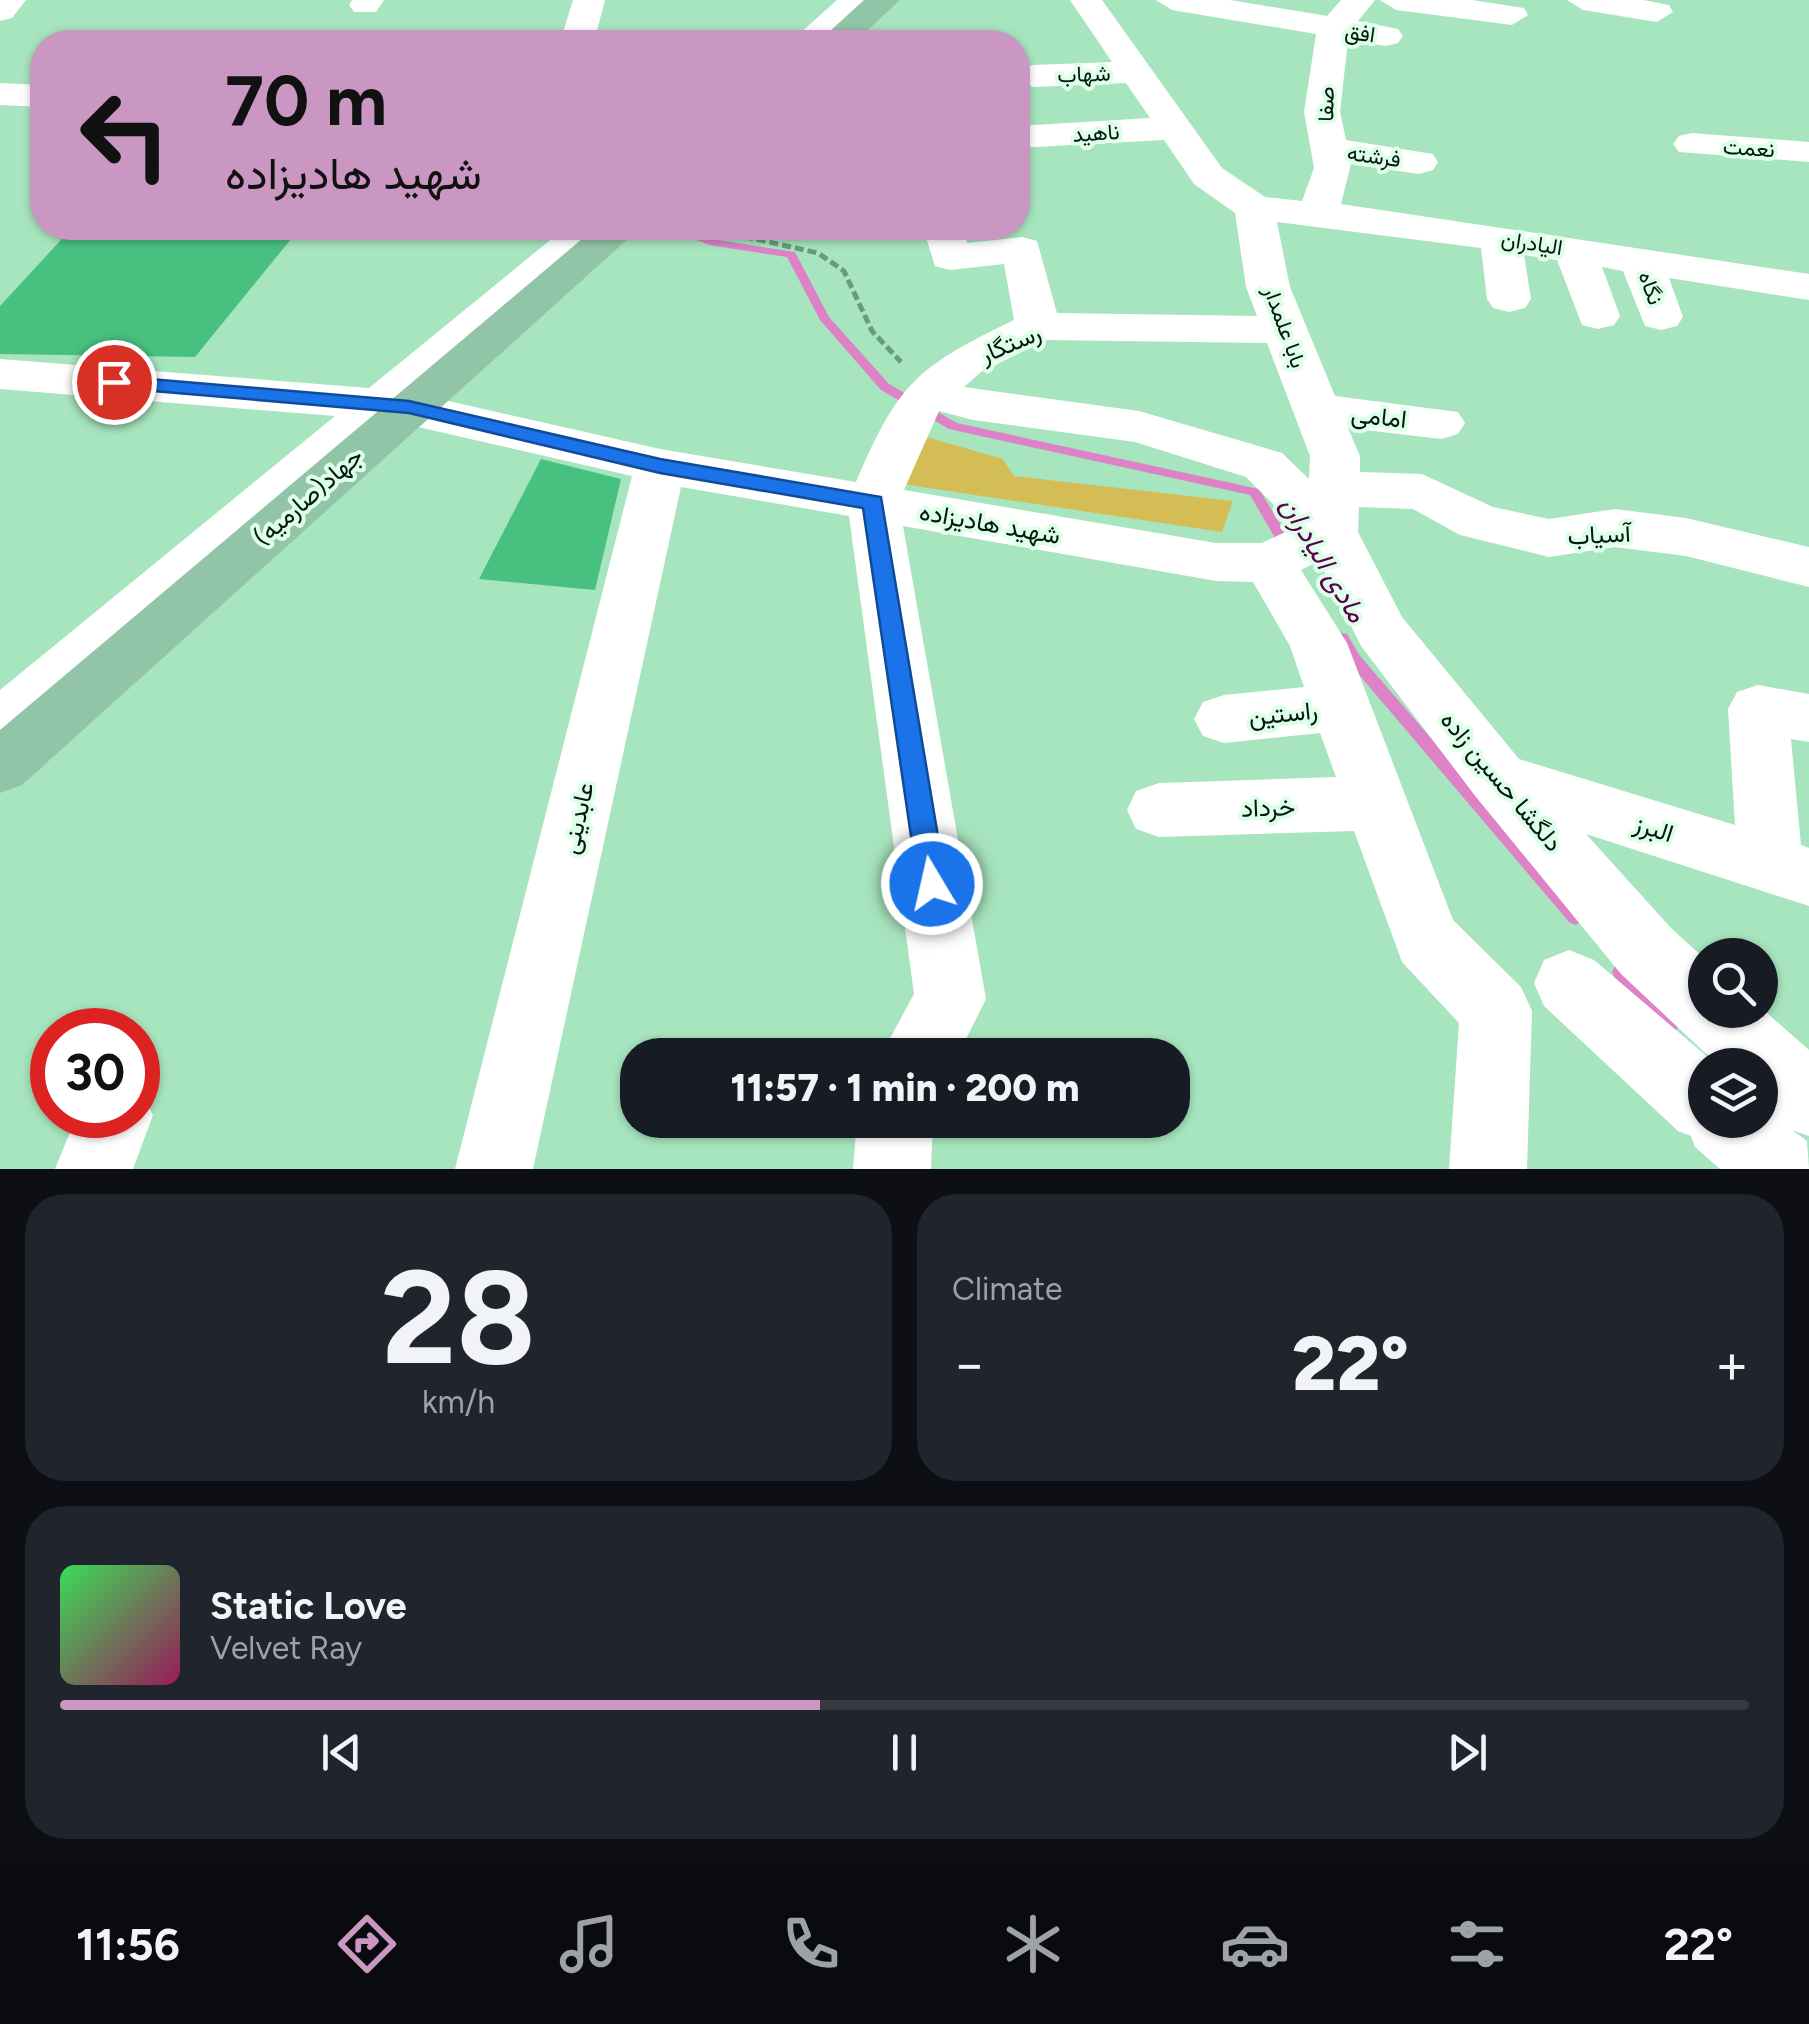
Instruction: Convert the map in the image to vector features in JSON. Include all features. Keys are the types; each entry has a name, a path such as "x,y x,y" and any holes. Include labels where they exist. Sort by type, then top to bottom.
{"main road":[{"path":"849,30 884,0"},
{"name":"جهاد(صارمیه)","path":"0,767 395,405 563,243"}],"street":[{"path":"0,11 10,0"},
{"path":"580,30 589,0"},
{"path":"821,30 857,0"},
{"path":"1086,0 1208,176 1254,208"},
{"path":"1172,0 1354,42 1358,0"},
{"path":"1396,0 1512,15"},
{"path":"1595,6 1657,12"},
{"name":"صفا","path":"1318,214 1334,168 1330,150 1354,42"},
{"name":"شهاب","path":"1032,76 1136,72"},
{"path":"0,94 30,95"},
{"name":"ناهید","path":"1030,137 1174,128"},
{"name":"نعمت","path":"1692,144 1808,147"},
{"name":"فرشته","path":"1330,150 1419,162"},
{"name":"الیادران","path":"1254,208 1500,238 1809,287"},
{"name":"بابا علمدار","path":"1254,208 1268,288 1335,456 1333,510"},
{"path":"1500,238 1509,300"},
{"path":"945,240 950,257 1022,250 1038,326"},
{"path":"1576,250 1598,316"},
{"name":"نگاه","path":"1641,260 1661,317"},
{"name":"رستگار","path":"873,502 918,405 966,362 1038,326 1286,330"},
{"name":"شهید هادیزاده","path":"0,374 395,405 660,466 1216,562 1269,563 1333,510"},
{"name":"جهاد(صارمیه)","path":"0,726 395,405"},
{"path":"918,405 974,405 1138,427 1264,466 1333,510"},
{"name":"امامی","path":"1316,408 1441,422"},
{"name":"عابدینی","path":"494,1169 660,466"},
{"name":"آسیاب","path":"1333,510 1422,492 1478,522 1549,538 1615,528 1809,567"},
{"path":"873,502 950,999 928,1038"},
{"name":"دلگشا حسین زاده","path":"1333,510 1381,631 1498,779 1646,951 1688,990"},
{"path":"1269,563 1318,642 1426,940 1496,1011 1488,1169"},
{"name":"راستین","path":"1224,719 1342,707"},
{"path":"1790,871 1758,709 1809,718"},
{"name":"البرز","path":"1498,779 1790,871"},
{"name":"خرداد","path":"1160,810 1376,804"},
{"path":"1496,1011 1646,951"},
{"path":"1570,982 1739,1141"},
{"name":"دلگشا حسین زاده","path":"1730,1028 1809,1099"},
{"path":"94,1169 105,1138"},
{"path":"892,1169 894,1138"}],"path":[{"path":"762,240 818,252 844,271 872,331 918,405"}],"shaded area":[{"path":"923,436 1003,459 1014,476 1233,501 1222,532 902,484"}],"building":[{"path":"61,240 290,240 195,357 0,354 0,306"},
{"path":"541,459 621,479 595,590 479,579"}],"waterway":[{"name":"مادی الیادران","path":"705,240 791,254 824,318 885,387 953,426 1254,492 1287,547"},
{"name":"مادی الیادران","path":"1342,638 1355,660 1575,917"},
{"name":"مادی الیادران","path":"1621,972 1669,1027"}],"route":[{"path":"114,382 409,407 660,466 873,502 932,884"}]}
